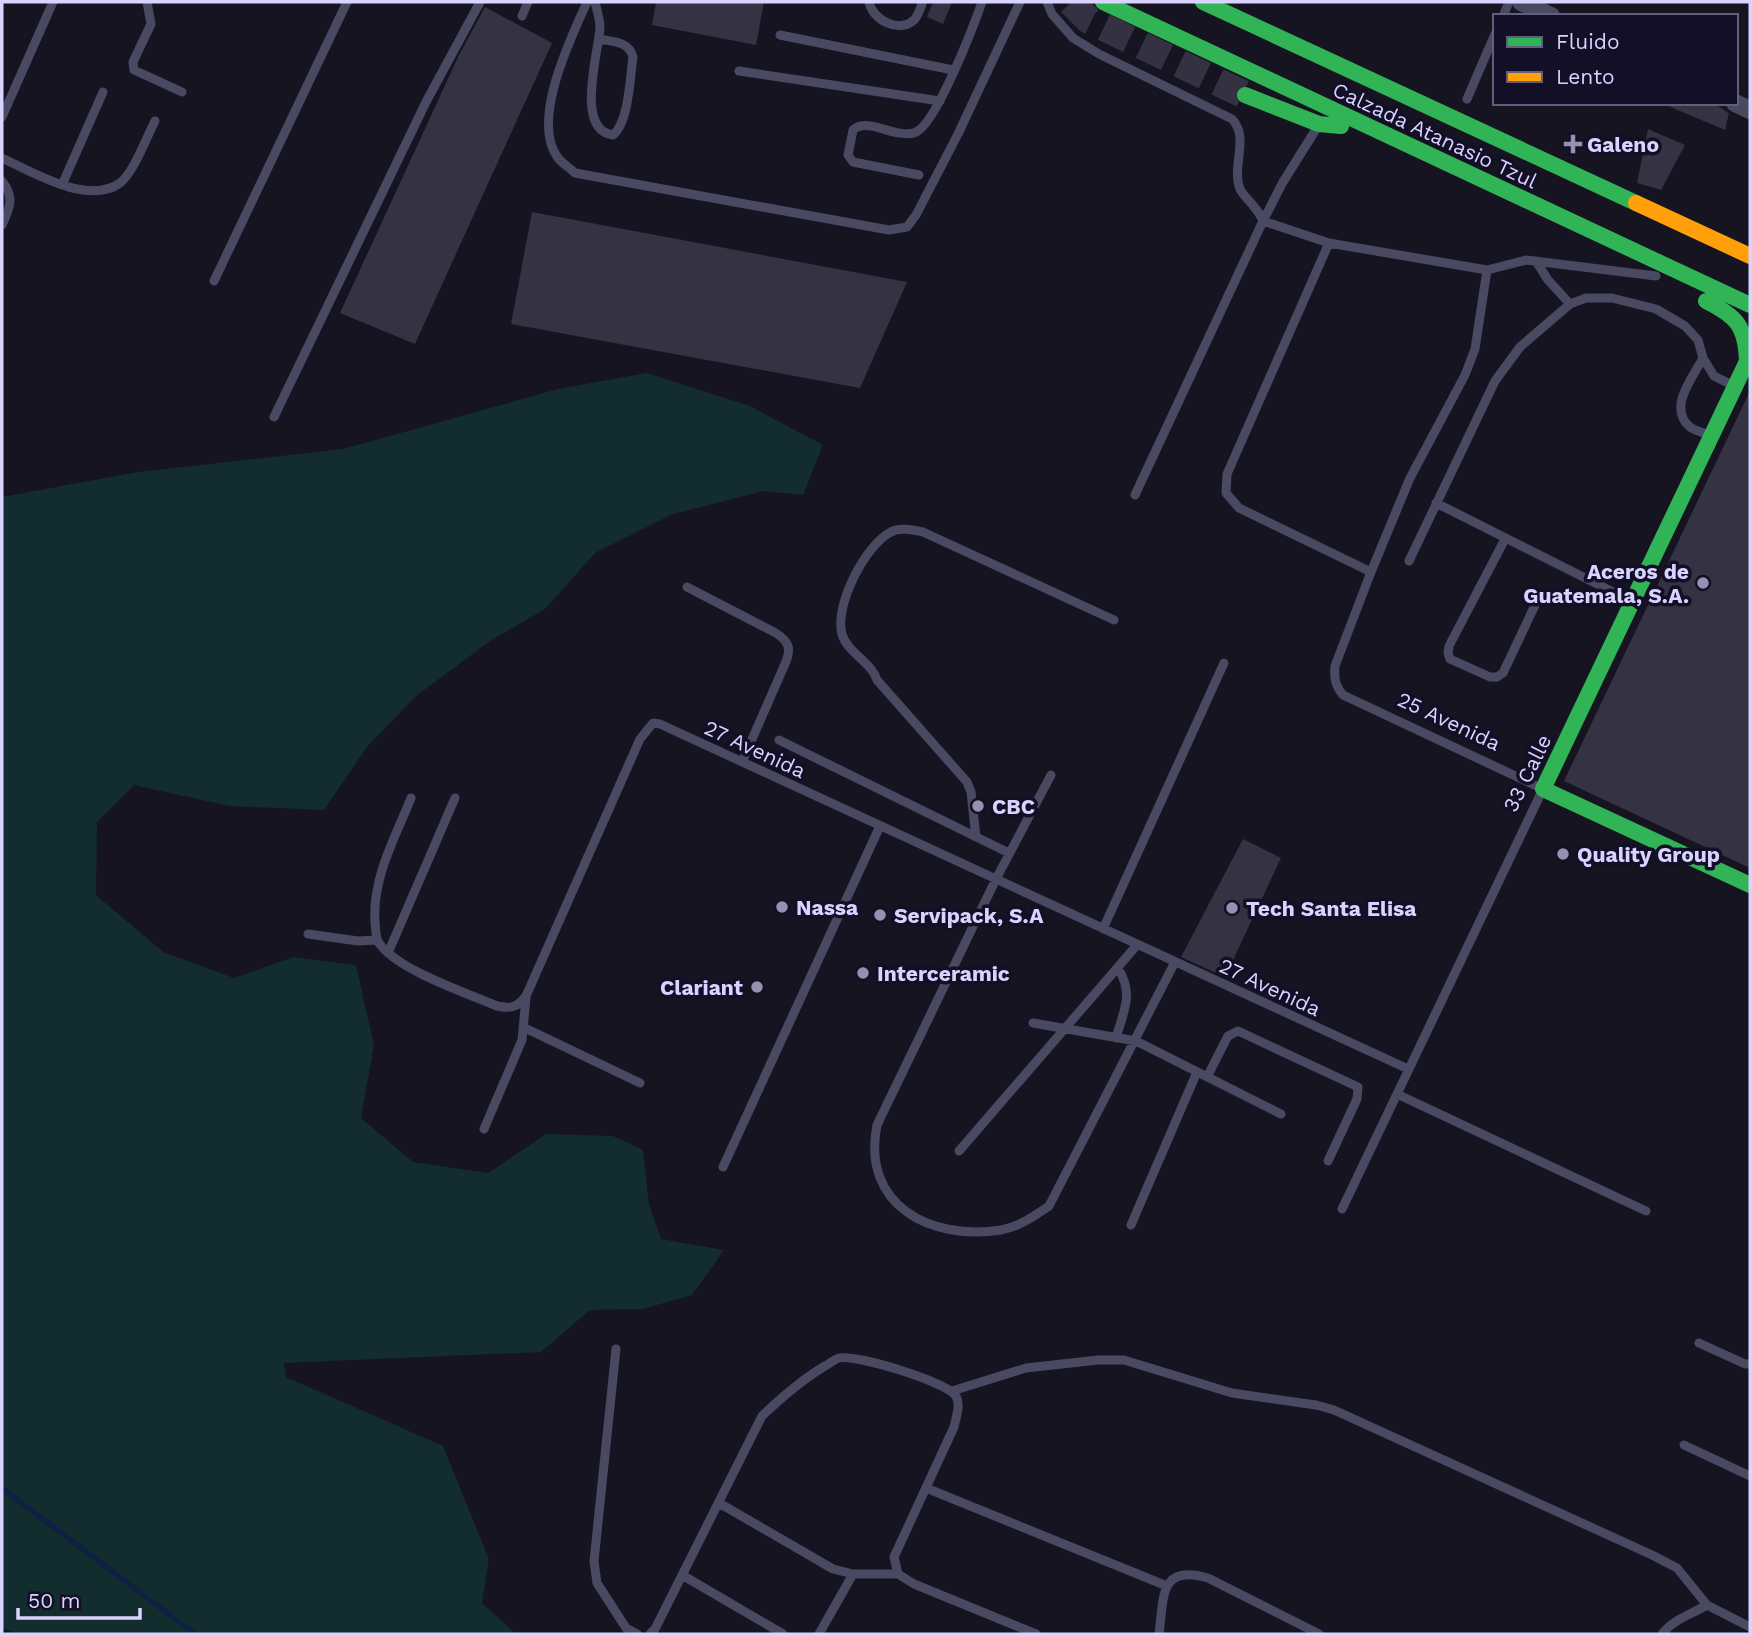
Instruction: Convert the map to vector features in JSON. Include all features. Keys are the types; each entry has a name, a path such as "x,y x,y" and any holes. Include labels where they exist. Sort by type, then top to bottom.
{"main road":[{"name":"Calzada Atanasio Tzul","path":"1103,2 1750,305"},
{"name":"Calzada Atanasio Tzul","path":"1203,2 1750,257"},
{"path":"1245,94 1319,124 1375,130"},
{"path":"1484,181 1507,208 1732,314 1743,331 1749,358"},
{"name":"33 Calle","path":"1543,789 1749,358"},
{"name":"25 Avenida","path":"1543,789 1750,885"}],"street":[{"path":"1521,2 1546,14"}],"lane":[{"path":"2,117 52,2"},
{"path":"147,2 151,24 133,62 134,70 182,92"},
{"path":"214,281 347,2"},
{"path":"274,418 426,102 480,2"},
{"path":"522,16 528,2"},
{"path":"587,2 559,64 548,115 551,140 558,157 575,173 889,230 907,227 916,215 1020,2"},
{"path":"595,2 600,19 592,114 597,128 604,134 613,135 620,130 633,57 626,44 599,39"},
{"path":"869,2 876,17 900,26 914,19 922,4"},
{"path":"919,175 853,162 848,155 853,130 864,125 900,134 916,133 928,122 940,101 982,2"},
{"path":"1047,2 1052,15 1073,38 1099,54 1231,119 1238,126 1240,139 1237,165 1240,190 1258,209 1263,221 1329,243 1487,270 1526,260 1656,276"},
{"path":"780,35 953,70"},
{"path":"1467,99 1493,39"},
{"path":"739,71 940,101"},
{"path":"62,185 103,92"},
{"path":"2,158 62,185 105,190 121,182 129,172 155,121"},
{"path":"1135,495 1263,221 1283,182 1319,124"},
{"path":"2,181 9,190 10,202 2,225"},
{"path":"1329,243 1227,474 1226,493 1239,508 1371,572"},
{"path":"1536,261 1548,280 1570,304"},
{"name":"25 Avenida","path":"1487,270 1475,349 1465,375 1410,478 1347,632 1335,666 1334,680 1343,695 1543,789"},
{"path":"1409,561 1495,381 1520,347 1570,304 1587,298 1612,298 1656,309 1685,326 1698,340 1703,358 1714,376 1735,386"},
{"path":"1703,358 1680,405 1681,415 1690,427 1712,436"},
{"path":"1436,503 1632,602"},
{"path":"976,837 971,792 967,782 877,680 874,670 842,637 840,614 859,568 877,541 893,530 923,532 1114,620"},
{"path":"1505,539 1449,646 1450,659 1490,677 1497,677 1503,673 1536,603"},
{"path":"687,587 786,639 790,649 742,762"},
{"path":"1103,929 1224,663"},
{"name":"27 Avenida","path":"526,996 640,739 649,726 660,724 1408,1069"},
{"path":"779,740 1009,853"},
{"path":"1051,775 1009,853 877,1125 873,1145 875,1166 895,1202 922,1223 966,1232 1002,1230 1029,1220 1049,1206 1175,962"},
{"name":"33 Calle","path":"1342,1209 1543,789"},
{"path":"411,798 377,883 377,940 388,953 437,981 497,1006 519,1006 526,996"},
{"path":"388,953 455,799"},
{"path":"723,1167 880,826"},
{"path":"308,934 358,941 377,940"},
{"path":"960,1151 1137,945"},
{"path":"1116,1038 1128,992 1126,981 1118,968"},
{"path":"484,1129 522,1040 526,996"},
{"path":"1033,1024 1136,1041 1281,1114"},
{"path":"525,1028 640,1083"},
{"path":"1207,1077 1228,1036 1238,1031 1358,1087 1357,1099 1328,1161"},
{"path":"1131,1225 1197,1072"},
{"path":"1397,1094 1646,1211"},
{"path":"1699,1343 1750,1364"},
{"path":"616,1349 594,1562 597,1583 626,1628 637,1634"},
{"path":"650,1634 655,1629 762,1416 788,1390 839,1358 860,1359 936,1383 952,1391 958,1399 954,1427 894,1557 898,1574"},
{"path":"952,1391 1026,1368 1098,1360 1124,1360 1232,1393 1334,1410 1678,1568 1707,1605 1750,1627"},
{"path":"1684,1445 1750,1476"},
{"path":"926,1488 1167,1586"},
{"path":"719,1503 833,1569 853,1574 898,1574 914,1584 1036,1634"},
{"path":"819,1634 853,1574"},
{"path":"1159,1634 1167,1586 1171,1578 1181,1574 1208,1578 1319,1634"},
{"path":"682,1575 783,1634"},
{"path":"1661,1634 1676,1619 1689,1616 1707,1605"}],"green space":[{"path":"647,373 750,406 823,445 803,495 764,491 673,514 595,553 545,609 490,641 416,696 367,747 324,810 229,806 134,785 97,822 96,895 163,952 234,978 293,957 356,965 374,1045 361,1118 413,1162 488,1173 546,1134 613,1136 643,1150 649,1205 661,1239 724,1250 692,1295 643,1309 590,1310 541,1352 284,1363 286,1377 443,1446 489,1559 482,1603 516,1634 18,1634 2,1628 2,497 138,472 343,449 558,389"}],"building":[{"path":"656,2 764,2 756,45 652,25"},
{"path":"933,2 952,2 943,24 927,17"},
{"path":"485,7 552,43 415,344 340,313 459,55"},
{"path":"1666,105 1716,105 1729,113 1725,130"},
{"path":"1648,129 1685,145 1661,190 1637,183"},
{"path":"532,212 907,282 860,388 511,324"},
{"name":"Aceros de Guatemala, S.A.","path":"1750,391 1750,868 1564,781"},
{"name":"Tech Santa Elisa","path":"1243,839 1281,858 1225,977 1181,957"}],"waterway":[{"path":"2,1488 195,1634"}],"tunnel":[{"path":"1071,2 1089,20 1245,95"}],"traffic: fast":[{"path":"1103,2 1750,305"},
{"path":"1203,2 1636,203"},
{"path":"1245,95 1319,124 1341,126"},
{"path":"1706,301 1725,312 1738,324 1745,340 1747,362"},
{"path":"1750,355 1543,789 1750,885"}],"traffic: slow":[{"path":"1636,203 1750,256"}],"place":[{"name":"Galeno","path":"1573,144"},
{"name":"Aceros de Guatemala, S.A.","path":"1703,583"},
{"name":"CBC","path":"978,806"},
{"name":"Quality Group","path":"1563,854"},
{"name":"Nassa","path":"782,907"},
{"name":"Tech Santa Elisa","path":"1232,908"},
{"name":"Servipack, S.A","path":"880,915"},
{"name":"Interceramic","path":"863,973"},
{"name":"Clariant","path":"757,987"}]}
